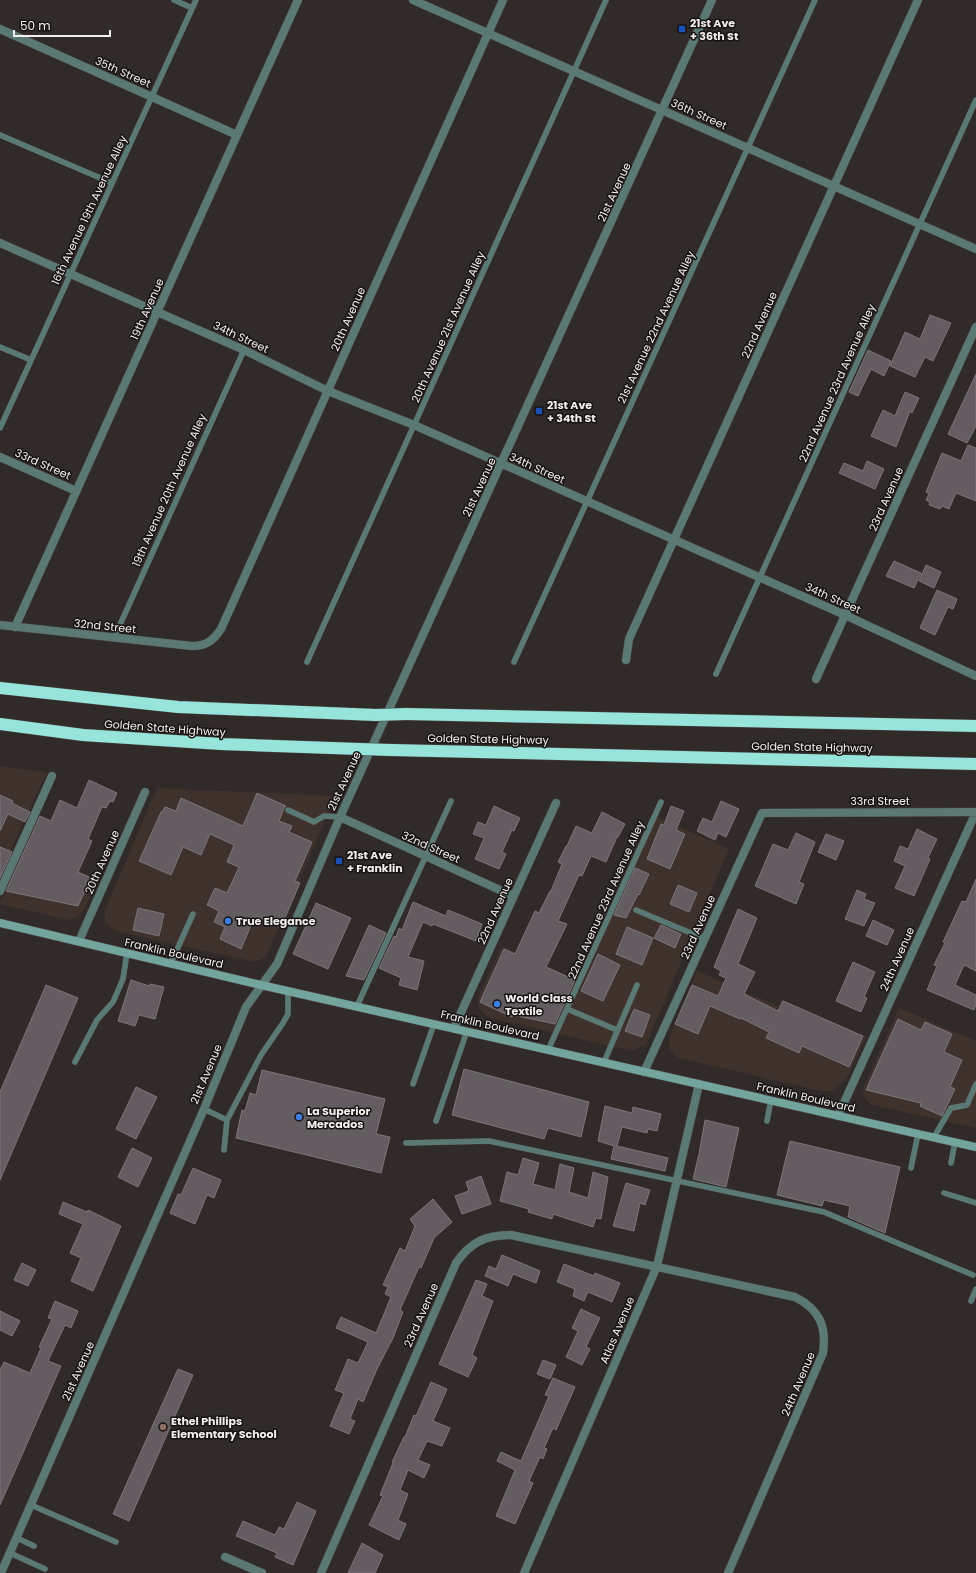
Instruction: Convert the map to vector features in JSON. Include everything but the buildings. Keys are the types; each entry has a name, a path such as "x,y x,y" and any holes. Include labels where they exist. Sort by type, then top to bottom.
{"highway":[{"name":"Golden State Highway","path":"0,688 178,707 376,715 406,714 976,726"},
{"name":"Golden State Highway","path":"0,724 83,735 248,746 976,764"}],"main road":[{"name":"Franklin Boulevard","path":"0,923 261,985 976,1147"}],"street":[{"name":"19th Avenue","path":"15,627 298,0"},
{"name":"36th Street","path":"413,0 976,249"},
{"name":"20th Avenue","path":"208,643 216,638 221,629 504,0"},
{"name":"21st Avenue","path":"1,1573 204,1109 246,1007 276,964 340,817 663,111 712,0"},
{"name":"22nd Avenue","path":"626,660 629,639 918,0"},
{"name":"35th Street","path":"0,29 237,135"},
{"name":"34th Street","path":"0,243 244,350 328,391 414,425 845,615 976,676"},
{"name":"23rd Avenue","path":"816,679 976,328"},
{"name":"33rd Street","path":"0,457 76,491"},
{"name":"32nd Street","path":"0,625 192,646 200,646 208,643"},
{"path":"0,891 52,776"},
{"name":"20th Avenue","path":"79,941 145,792"},
{"name":"22nd Avenue","path":"454,1028 556,803"},
{"name":"33rd Street","path":"784,813 976,812"},
{"name":"24th Avenue","path":"838,1116 976,812"},
{"name":"23rd Avenue","path":"644,1072 762,813 784,813"},
{"name":"32nd Street","path":"340,817 513,896"},
{"name":"Atlas Avenue","path":"524,1573 657,1266 699,1084"},
{"name":"23rd Avenue","path":"321,1573 456,1263 463,1253 482,1239 496,1235 511,1235 657,1266"},
{"name":"24th Avenue","path":"657,1266 795,1297 804,1301 813,1309 823,1328 825,1339 823,1353 728,1573"},
{"path":"225,1557 262,1573"}],"lane":[{"path":"174,0 192,8"},
{"name":"16th Avenue 19th Avenue Alley","path":"0,428 196,0"},
{"name":"20th Avenue 21st Avenue Alley","path":"307,662 606,0"},
{"name":"21st Avenue 22nd Avenue Alley","path":"514,662 815,0"},
{"name":"22nd Avenue 23rd Avenue Alley","path":"716,674 976,100"},
{"path":"0,135 112,183"},
{"path":"0,347 31,360"},
{"name":"19th Avenue 20th Avenue Alley","path":"114,638 244,350"},
{"path":"357,1006 451,801"},
{"name":"22nd Avenue 23rd Avenue Alley","path":"548,1050 661,802"},
{"path":"288,810 314,822 324,816 340,817"},
{"path":"636,910 705,939"},
{"path":"171,964 193,914"},
{"path":"76,1062 97,1020 112,1002 124,980 127,953"},
{"path":"604,1062 637,985"},
{"path":"224,1150 227,1120 260,1054 288,1014 288,991"},
{"path":"567,1009 617,1030"},
{"path":"414,1084 434,1024"},
{"path":"436,1121 467,1031"},
{"path":"934,1137 950,1108 967,1105 976,1084"},
{"path":"767,1122 771,1100"},
{"path":"204,1109 227,1120"},
{"path":"911,1168 918,1134"},
{"path":"406,1143 489,1141 824,1212 973,1276"},
{"path":"951,1163 955,1142"},
{"path":"944,1193 976,1203"},
{"path":"971,1301 976,1289"},
{"path":"31,1505 116,1542"},
{"path":"16,1538 34,1546"},
{"path":"10,1553 45,1569"}],"shaded area":[{"path":"0,766 47,772 0,873"},
{"path":"157,788 336,796 266,957 255,962 115,931 106,923 104,912"},
{"path":"653,815 729,849 646,1045 631,1051 487,1017 479,1008 478,997 502,946 578,980"},
{"path":"26,846 98,880 83,911 76,918 68,920 0,904"},
{"path":"697,971 778,1006 781,999 866,1037 846,1080 832,1091 821,1091 678,1058 669,1049 670,1034"},
{"path":"899,1008 976,1041 976,1128 872,1105 866,1100 863,1095 864,1086"}],"place":[{"name":"21st Ave + 36th St","path":"682,29"},
{"name":"21st Ave + 34th St","path":"539,411"},
{"name":"21st Ave + Franklin","path":"339,861"},
{"name":"True Elegance","path":"228,921"},
{"name":"World Class Textile","path":"497,1004"},
{"name":"La Superior Mercados","path":"299,1117"},
{"name":"Ethel Phillips Elementary School","path":"163,1427"}]}
